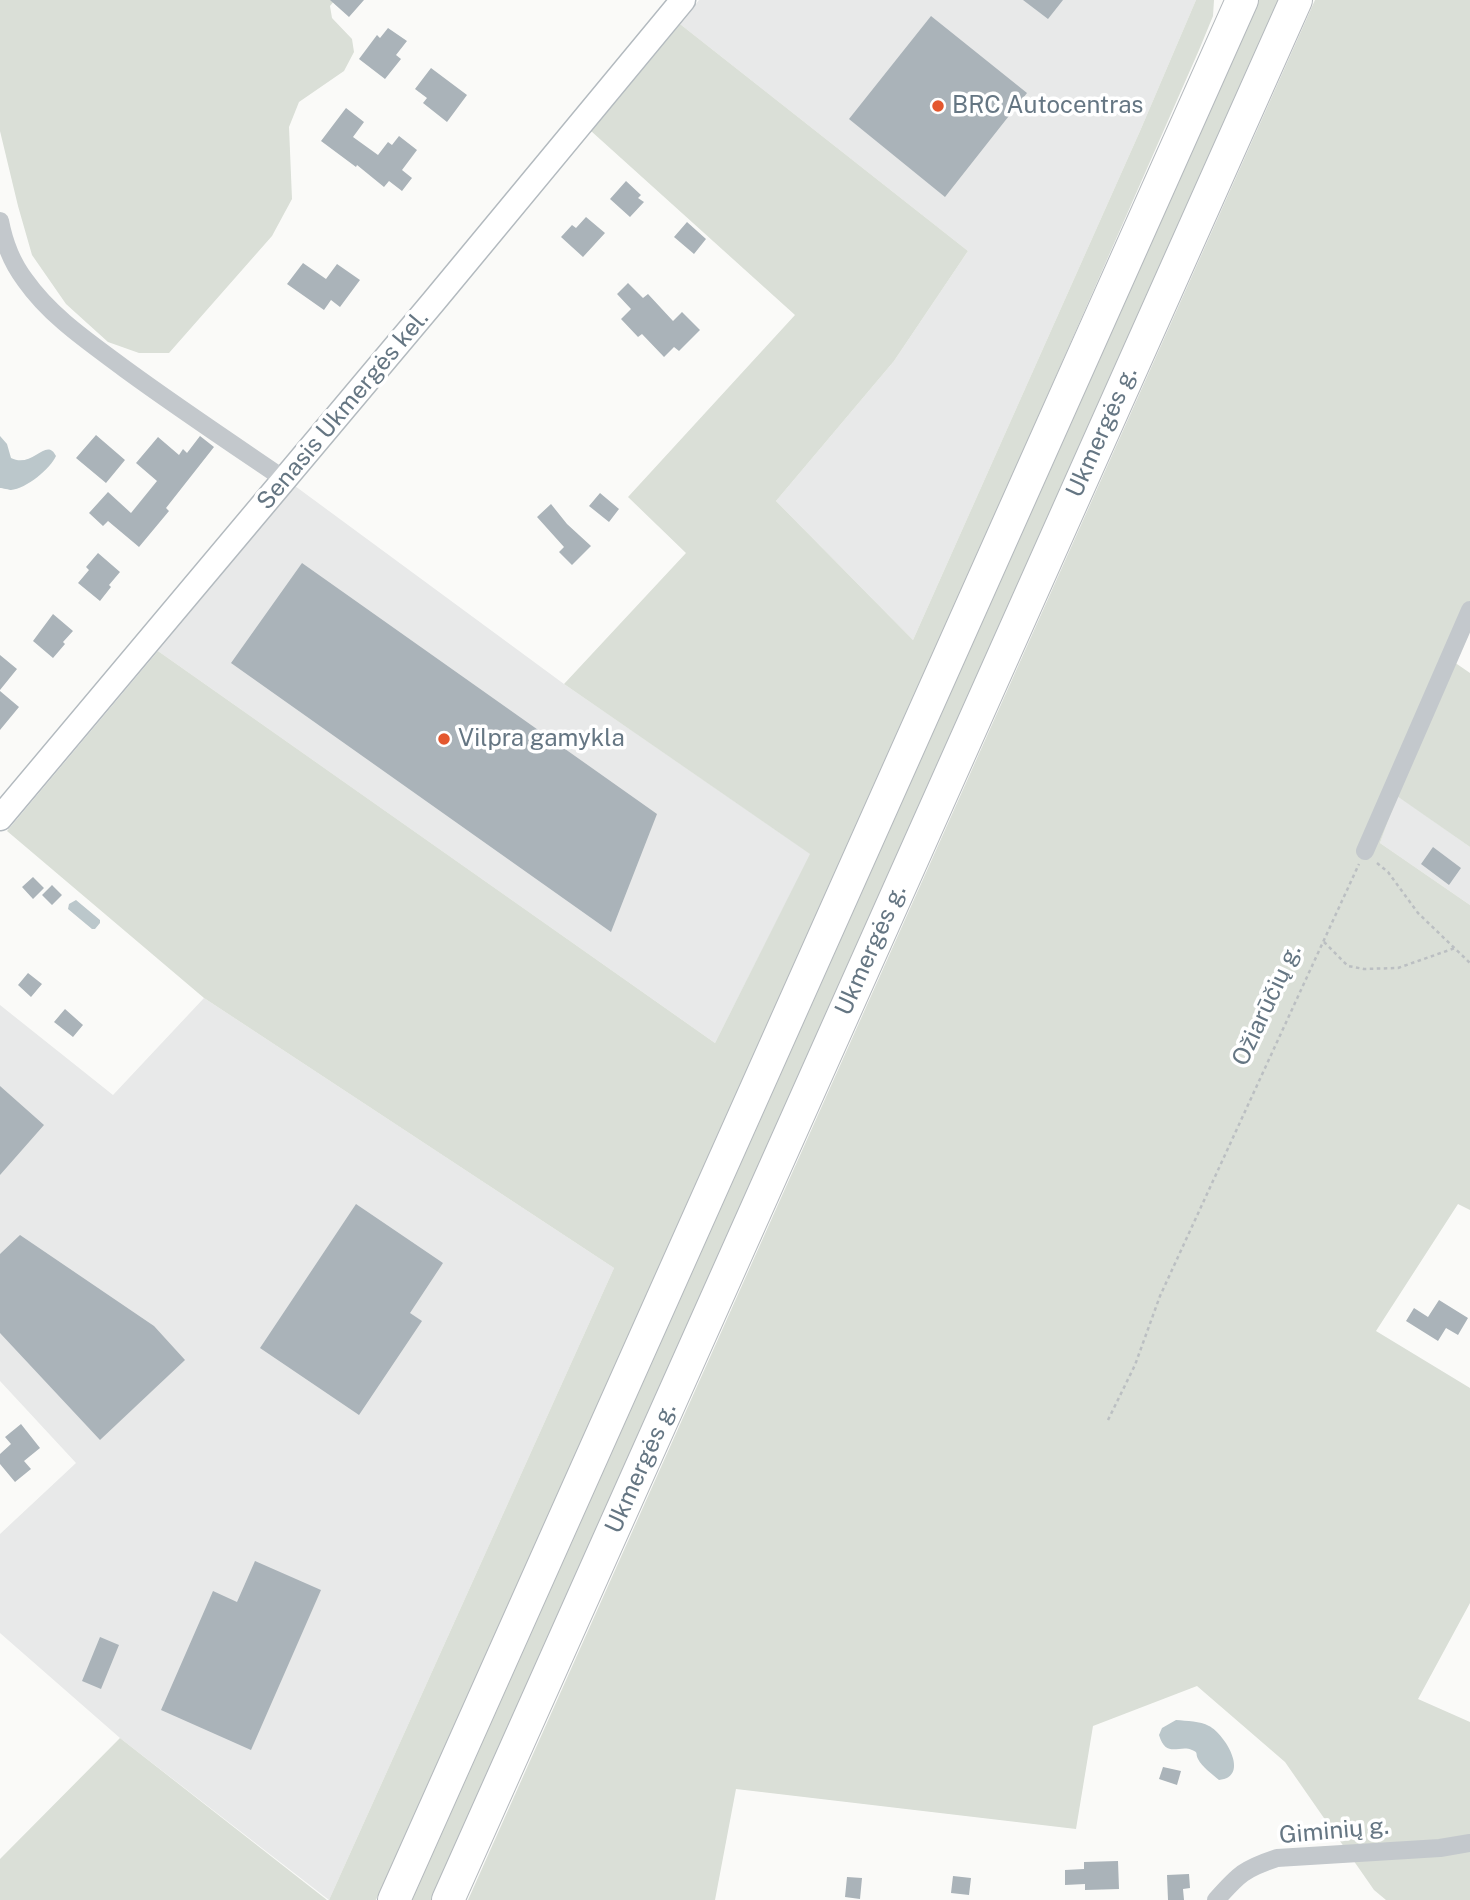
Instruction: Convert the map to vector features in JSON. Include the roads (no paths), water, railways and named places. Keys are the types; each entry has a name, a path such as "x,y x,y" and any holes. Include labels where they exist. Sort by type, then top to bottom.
{"highway":[{"path":"1178,144 1182,104 1213,34 1219,0"},
{"name":"Ukmergės g.","path":"394,1900 1242,0"},
{"name":"Ukmergės g.","path":"448,1900 1296,0"}],"main road":[{"name":"Senasis Ukmergės kel.","path":"0,818 683,0"}],"street":[{"path":"0,221 13,262 25,281 73,331 183,411 284,479"},
{"path":"1365,851 1470,610"},
{"name":"Giminių g.","path":"1216,1900 1237,1876 1277,1858 1440,1848 1470,1843"}],"place":[{"name":"BRC Autocentras","path":"938,106"},
{"name":"Vilpra gamykla","path":"444,739"}]}
